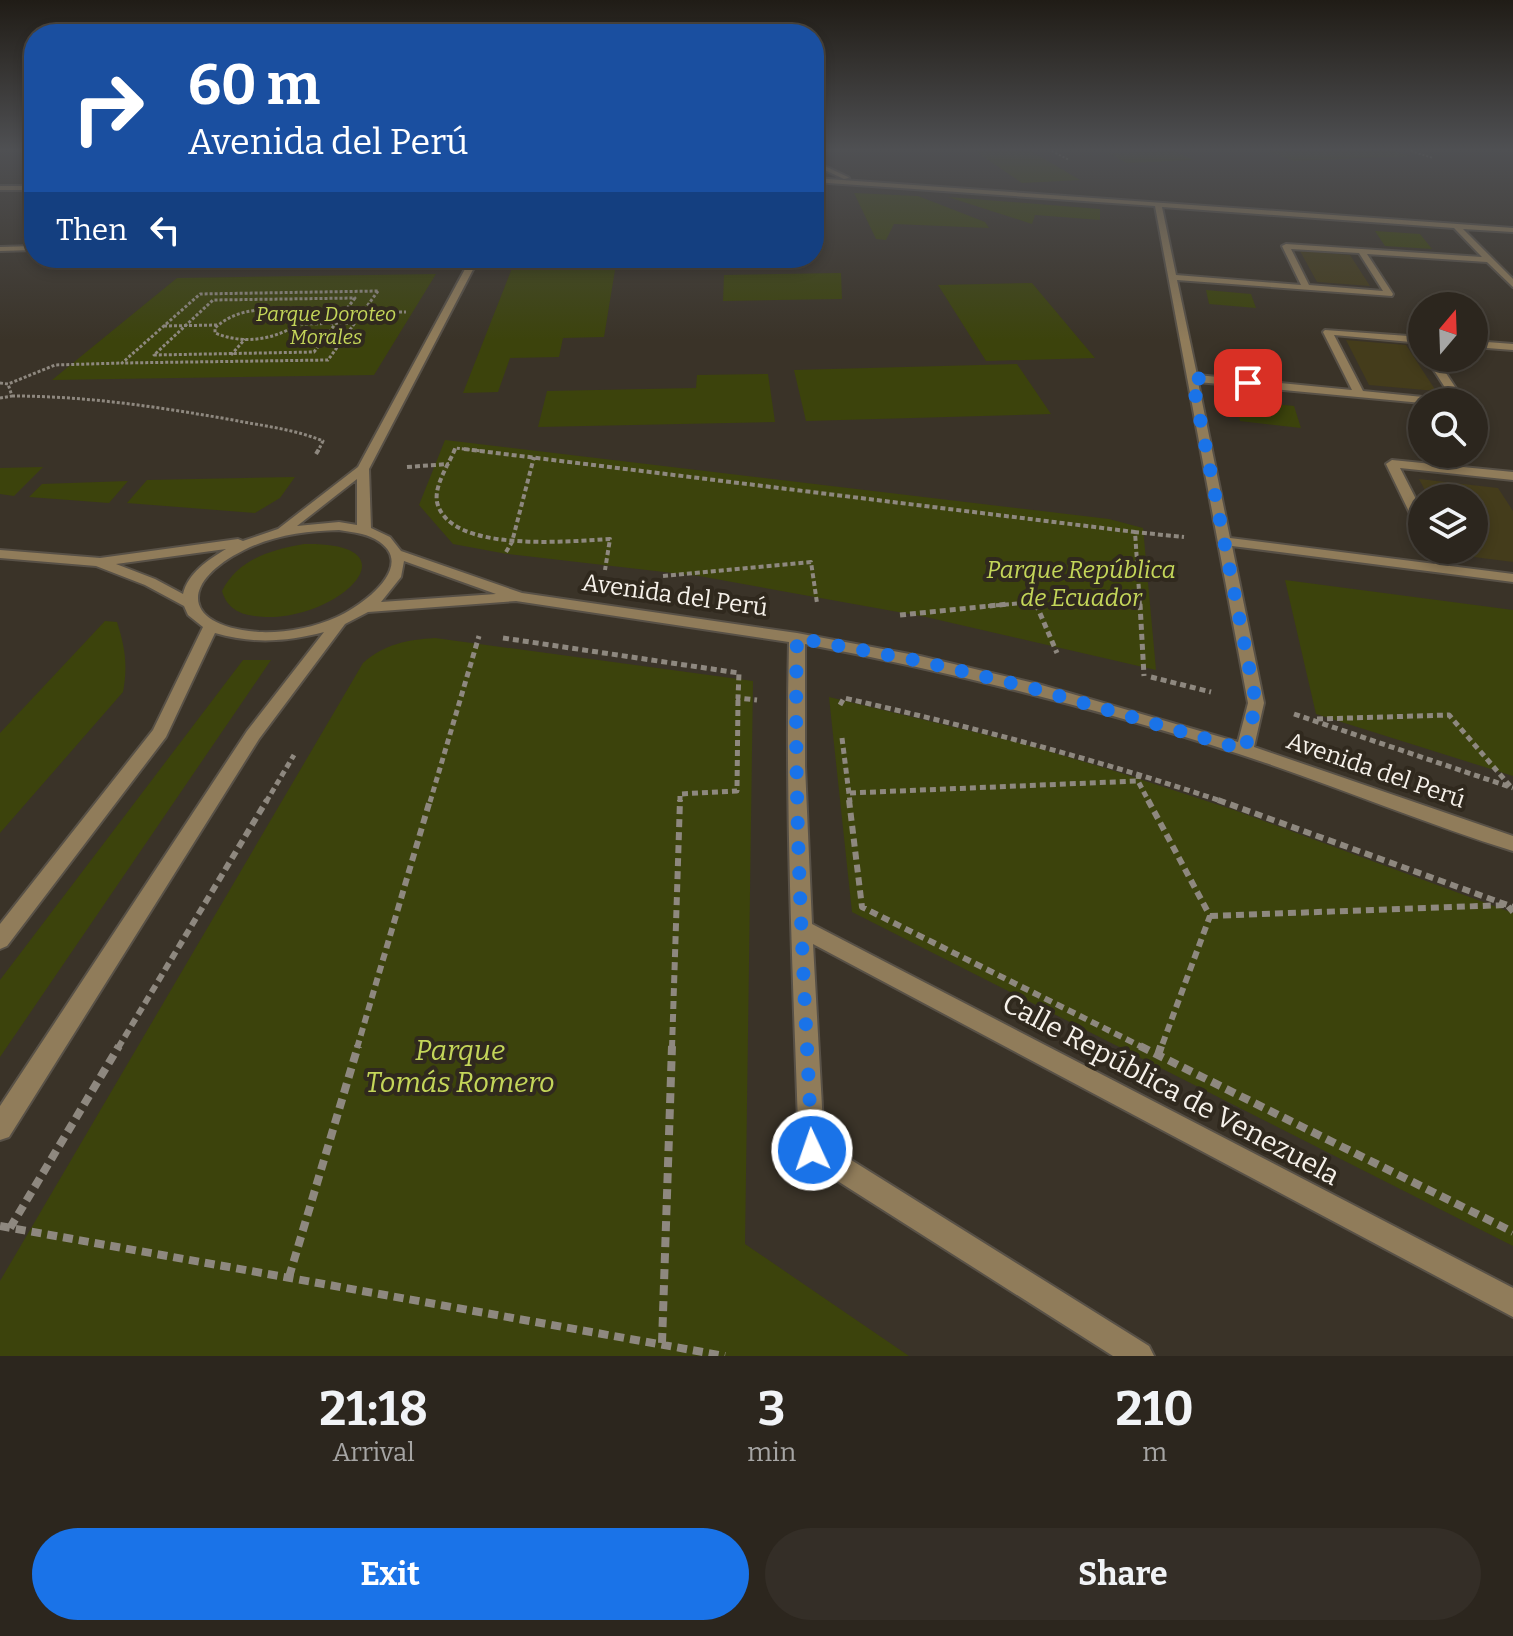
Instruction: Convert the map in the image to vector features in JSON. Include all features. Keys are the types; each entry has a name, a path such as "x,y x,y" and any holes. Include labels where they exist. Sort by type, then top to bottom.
{"street":[{"path":"1160,214 1256,703 1245,750"},
{"path":"1297,214 1513,230"},
{"path":"1456,226 1513,284"},
{"path":"1306,287 1286,246 1489,260"},
{"path":"0,249 24,248"},
{"path":"1172,277 1389,294 1361,251"},
{"path":"280,532 363,469 470,268"},
{"path":"1359,394 1328,332 1408,340"},
{"path":"1488,345 1513,347"},
{"path":"1192,378 1408,398"},
{"path":"1408,496 1392,464 1512,477"},
{"path":"0,554 100,562 252,541 280,532 325,527 364,530 363,469"},
{"name":"Avenida del Perú","path":"364,530 385,540 397,554 519,597 797,638 920,661 1032,688 1245,750 1513,844"},
{"path":"252,541 206,569 193,586 189,603 195,617 210,628 236,636 269,637 305,632 340,621 365,608 387,590 397,571 397,554"},
{"path":"1224,541 1513,578"},
{"path":"100,562 150,582 189,603"},
{"path":"1442,564 1445,569"},
{"name":"Avenida del Perú","path":"365,608 519,597"},
{"path":"0,1128 253,735 340,621"},
{"path":"0,940 160,733 210,628"},
{"path":"797,638 801,928 812,1150 1139,1356"},
{"name":"Calle República de Venezuela","path":"801,928 1513,1303"}],"path":[{"path":"0,383 8,384 55,365 328,360 378,291 200,294 122,363"},
{"path":"274,309 289,293"},
{"path":"355,298 335,324 314,352 154,355 213,300 355,298"},
{"path":"163,326 217,325 241,313 274,309 298,313 302,317 299,324"},
{"path":"217,325 215,333 221,336 245,339 276,335 299,324 355,323"},
{"path":"225,362 245,339"},
{"path":"8,384 12,396"},
{"path":"0,398 53,394 95,398 304,433 323,441 306,472 363,469"},
{"path":"605,570 610,539 512,542 489,539 462,530 446,518 437,505 438,493 455,448 1224,541"},
{"path":"512,542 534,457"},
{"path":"1129,531 1135,532 1144,676"},
{"path":"655,577 811,562 818,604"},
{"path":"899,615 1035,602 1057,654"},
{"path":"466,633 739,673 737,791 680,794 662,1343"},
{"path":"289,1277 479,635"},
{"path":"738,698 838,709"},
{"path":"1511,908 1237,805 934,716 844,698 838,709 862,907 1513,1232"},
{"path":"1449,715 1512,788 1340,728 1311,719 1449,715"},
{"path":"302,742 5,1227 725,1356"},
{"path":"850,793 1138,777"},
{"path":"1138,777 1210,916 1158,1055"},
{"path":"1210,916 1511,908"}],"green space":[{"path":"864,214 965,214 985,222 989,228 894,224 886,240 876,239"},
{"path":"1002,214 1100,214 1100,220 1035,215 1032,224"},
{"path":"1375,231 1420,234 1432,249 1385,246"},
{"path":"512,268 615,270 604,337 563,338 559,357 510,358 498,392 463,393"},
{"path":"841,273 842,299 723,301 724,275"},
{"name":"Parque Doroteo Morales","path":"436,274 374,375 52,380 177,278"},
{"path":"1032,283 1095,358 986,361 938,285"},
{"path":"1206,290 1251,294 1256,308 1209,304"},
{"path":"1017,364 1051,414 806,421 794,370"},
{"path":"768,374 775,422 538,427 547,391 696,388 697,375"},
{"path":"1235,400 1294,406 1301,428 1240,421"},
{"name":"Parque República de Ecuador","path":"445,440 1109,519 1143,528 1156,670 926,617 699,576 507,554 453,544 419,505"},
{"path":"43,467 14,496 0,494 0,468"},
{"path":"295,477 280,498 255,513 127,503 147,480"},
{"path":"128,481 109,503 29,497 42,484"},
{"path":"304,544 338,547 357,555 362,567 356,581 341,595 319,607 293,615 251,615 238,612 228,604 222,591 237,571 268,553"},
{"path":"1285,580 1513,610 1513,776 1316,714"},
{"path":"105,621 117,622 122,640 125,665 123,692 0,833 0,733"},
{"name":"Parque Tomás Romero","path":"435,638 753,681 745,1244 909,1356 0,1356 0,1281 363,663 379,651 396,644"},
{"path":"243,660 271,660 0,1057 0,980"},
{"path":"829,697 1028,745 1118,772 1234,810 1513,913 1513,1246 852,912"}],"sand":[{"path":"1300,251 1350,255 1370,286 1317,282"},
{"path":"1346,340 1406,345 1408,372 1424,372 1434,388 1408,388 1369,385"},
{"path":"1419,479 1463,484 1422,484"},
{"path":"1488,487 1498,488 1513,511 1513,562 1488,559"}],"route":[{"path":"812,1150 800,900 797,638 920,661 1032,688 1245,750 1256,703 1192,378 1248,383"}]}
